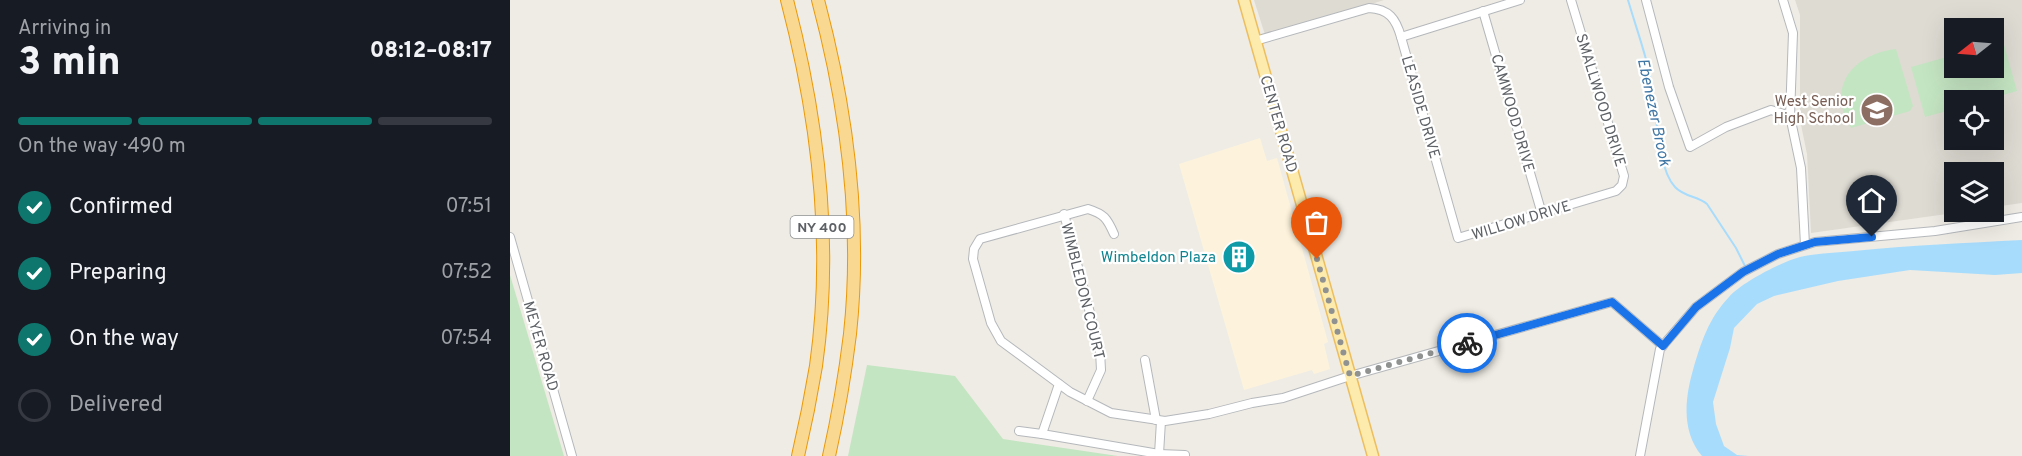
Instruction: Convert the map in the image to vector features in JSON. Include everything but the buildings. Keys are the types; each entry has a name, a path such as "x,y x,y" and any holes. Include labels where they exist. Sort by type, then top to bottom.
{"highway":[{"name":"NY 400","path":"787,0 803,64 812,114 822,214 822,265 816,365 798,456"},
{"name":"NY 400","path":"819,0 839,85 851,182 854,232 850,332 842,393 829,456"}],"main road":[{"name":"CENTER ROAD","path":"1244,0 1373,456"}],"street":[{"path":"1401,37 1520,0"},
{"name":"SMALLWOOD DRIVE","path":"1571,0 1624,176 1619,189 1610,193"},
{"path":"1646,0 1668,87 1690,147 1726,128 1770,110 1790,117"},
{"path":"1783,0 1793,33 1790,117 1801,168 1805,245"},
{"name":"LEASIDE DRIVE","path":"1255,41 1369,8 1384,10 1397,24 1442,176"},
{"name":"CAMWOOD DRIVE","path":"1484,11 1542,214"},
{"name":"WILLOW DRIVE","path":"1442,176 1458,238 1610,193"},
{"name":"WIMBLEDON COURT","path":"1114,234 1107,219 1088,208 980,239 974,249 973,259 991,323 1001,341 1059,384 1111,413 1159,420 1209,414 1283,398 1350,376 1612,302 1663,346"},
{"name":"WIMBLEDON COURT","path":"1064,214 1100,351 1101,370 1087,401"},
{"path":"1640,456 1660,349 1696,307 1743,272 1778,254 1815,242 1935,231 2022,218"},
{"name":"MEYER ROAD","path":"510,237 572,456"},
{"path":"1145,360 1159,420 1159,454"},
{"path":"1042,434 1059,384"},
{"path":"1019,430 1159,454 1185,455"}],"shaded area":[{"path":"1254,0 1384,0 1266,38"},
{"name":"West Senior High School","path":"1795,0 2022,0 2022,203 2004,206 2004,162 1944,162 1944,214 1811,233 1807,154 1800,120 1800,15"},
{"path":"1260,138 1267,161 1277,158 1328,342 1324,344 1330,369 1314,374 1312,370 1244,390 1179,164"}],"green space":[{"path":"2004,45 2017,91 2004,95 2004,90 1944,90 1944,112 1925,117 1911,67 1944,58 1944,78 2004,78"},
{"path":"1896,49 1913,106 1910,111 1851,128 1844,115 1841,94 1849,74 1864,59"},
{"path":"510,275 564,456 510,456"},
{"path":"867,365 955,376 1003,439 1118,456 848,456"}],"water":[{"path":"2022,240 2022,273 1995,275 1910,270 1838,281 1774,296 1757,304 1734,328 1713,402 1716,424 1724,446 1737,455 1749,456 1702,456 1695,446 1688,425 1687,403 1690,381 1699,350 1706,331 1722,305 1735,291 1752,280 1772,268 1800,257 1813,255"}],"waterway":[{"name":"Ebenezer Brook","path":"1628,0 1649,70 1657,129 1669,179 1679,190 1707,204 1745,266"}],"way so far":[{"path":"1317,259 1350,376 1467,343"}],"place":[{"name":"West Senior High School","path":"1877,110"},
{"name":"Wimbeldon Plaza","path":"1239,257"}],"route":[{"path":"1467,343 1612,302 1663,346 1696,307 1743,272 1778,254 1815,242 1872,237"}]}
